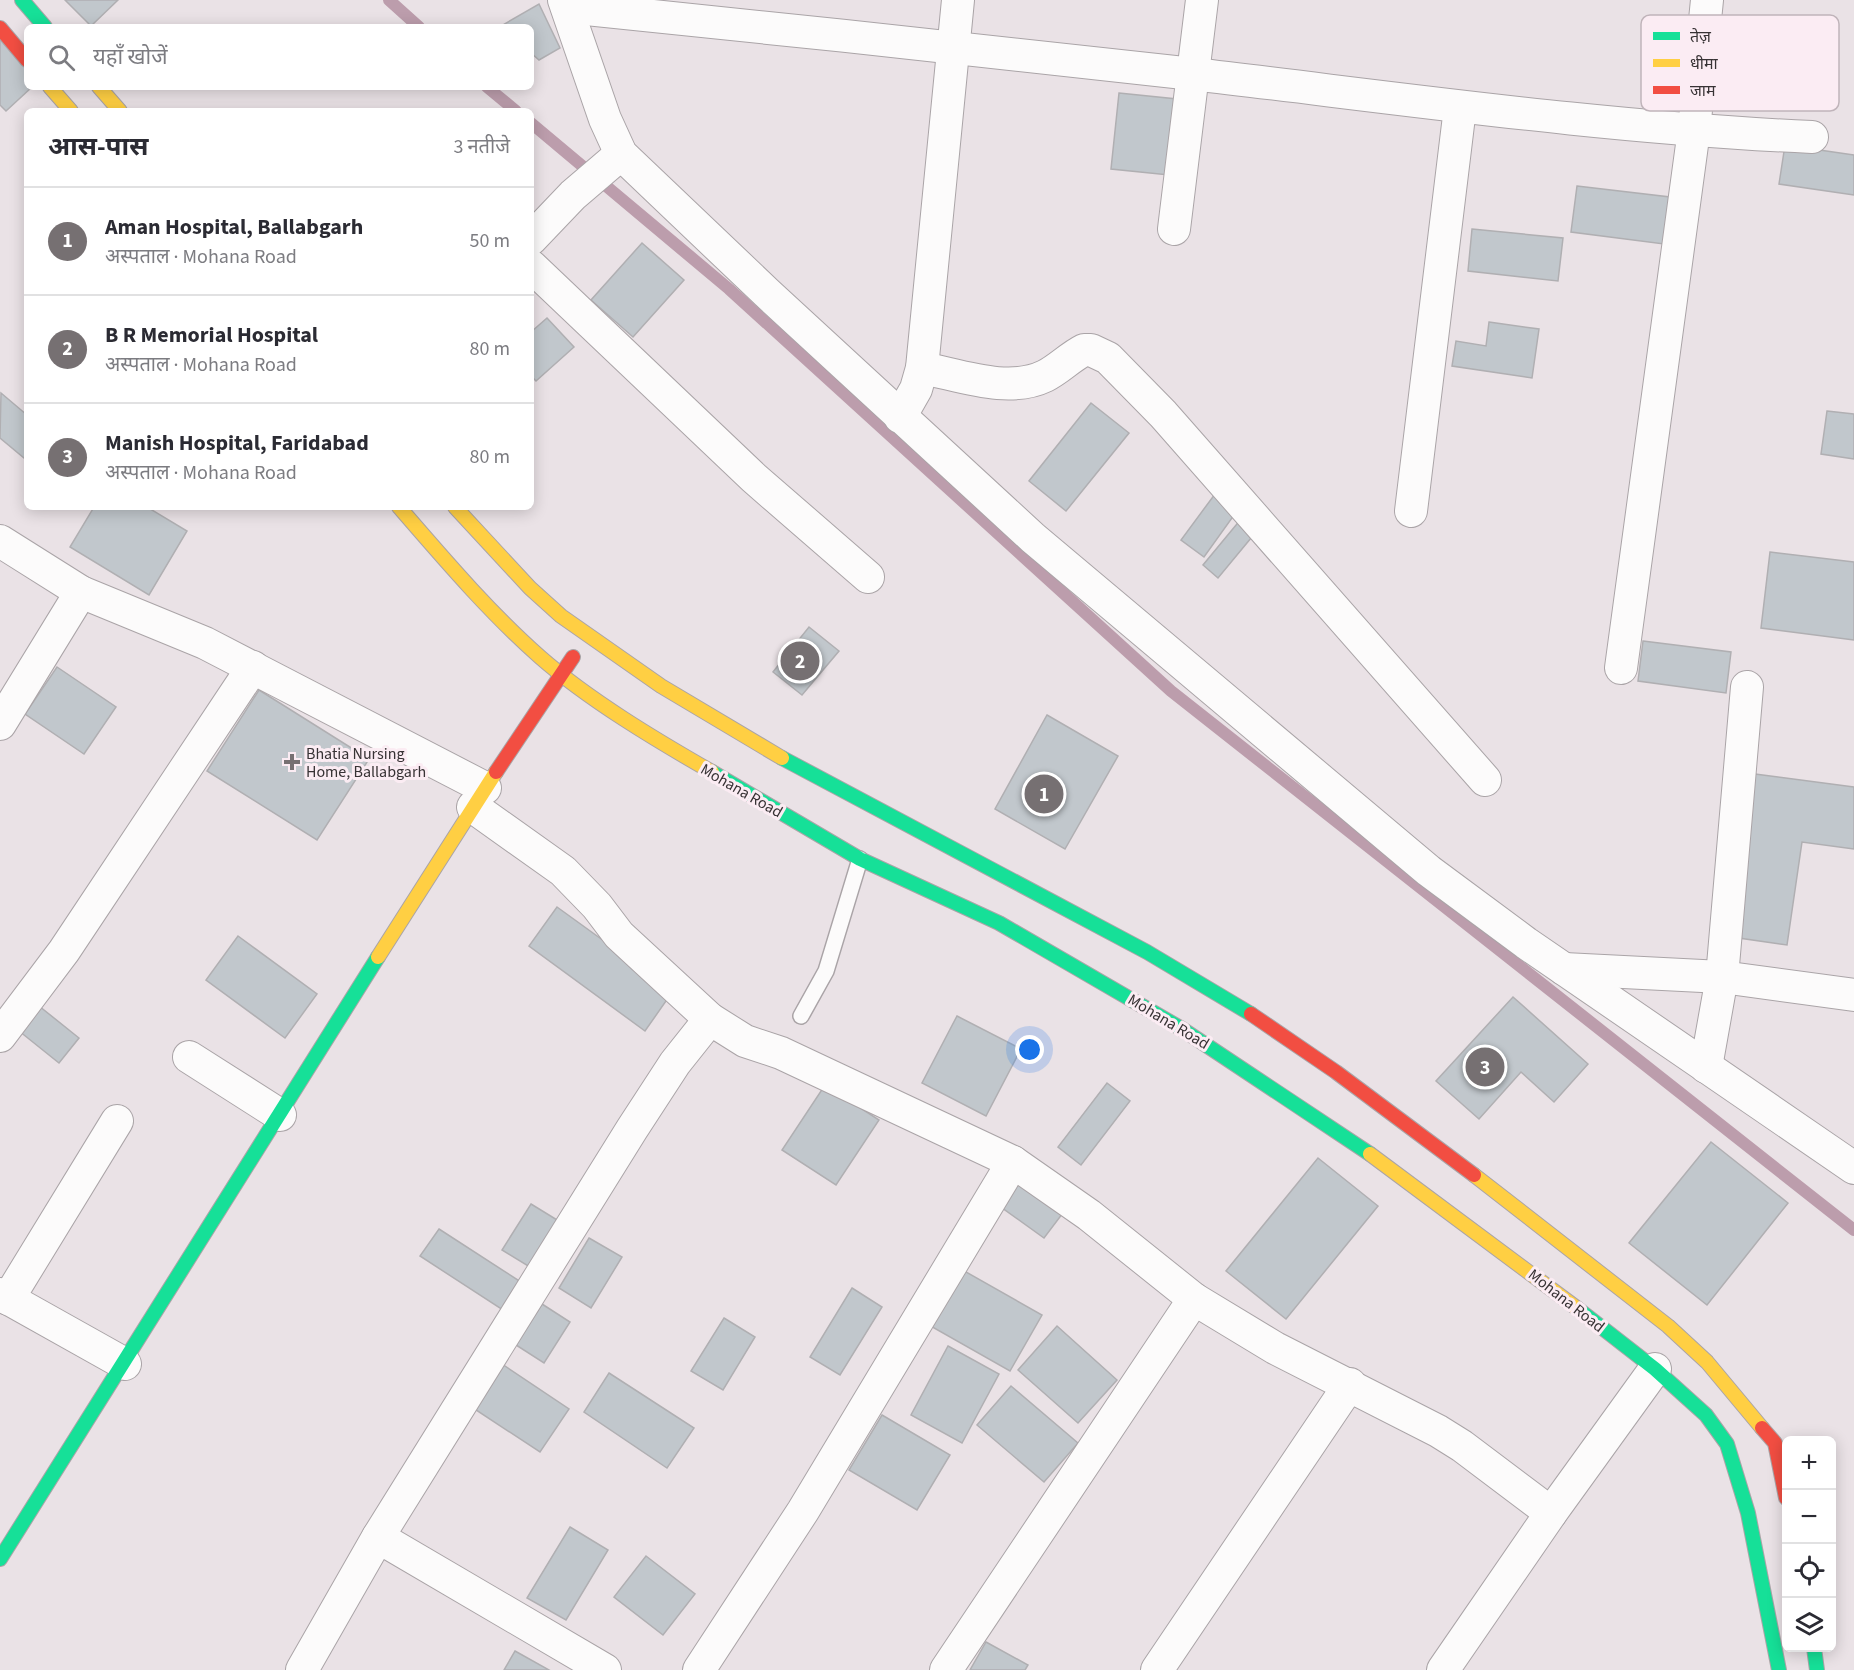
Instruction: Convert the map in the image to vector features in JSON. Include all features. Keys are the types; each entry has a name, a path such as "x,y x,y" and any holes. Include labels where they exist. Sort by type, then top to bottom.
{"street":[{"path":"22,0 42,24"},
{"path":"900,417 916,389 922,368 958,0"},
{"path":"1174,229 1202,0"},
{"path":"1706,15 1707,0"},
{"path":"1812,137 1694,130 1460,108 1193,74 954,49 720,11 566,3 605,119 614,161 1117,611 1429,871 1564,969 1854,1168"},
{"path":"0,28 24,56"},
{"path":"53,90 68,108"},
{"path":"102,90 117,108"},
{"path":"1411,511 1460,108"},
{"path":"1621,668 1696,111"},
{"path":"534,236 573,195 614,161"},
{"path":"534,269 754,478 868,577"},
{"path":"922,368 982,380 1021,383 1047,375 1084,350 1091,350 1108,358 1162,414 1324,594 1485,780"},
{"name":"Mohana Road","path":"402,510 470,588 541,658 562,674 694,762 860,859 999,923 1182,1029 1265,1081 1345,1136 1518,1262 1655,1369 1706,1415 1726,1444 1748,1513 1779,1670"},
{"path":"458,510 530,588 561,616 714,720 1147,952 1242,1008 1336,1072 1539,1224 1668,1326 1707,1362 1775,1443 1784,1490"},
{"path":"0,541 81,592 205,643 253,666 479,798 570,877 597,906 619,935 710,1018 745,1041 781,1053 1013,1162 1089,1215 1194,1299 1275,1348 1350,1384 1462,1446 1551,1513"},
{"path":"0,724 81,592"},
{"path":"0,1560 479,798 588,635"},
{"path":"0,1036 63,951 253,666"},
{"path":"1706,1067 1722,977 1747,687"},
{"path":"1564,969 1722,977 1854,995"},
{"path":"302,1670 378,1537 632,1129 675,1063 710,1018"},
{"path":"189,1057 280,1115"},
{"path":"117,1121 4,1297 125,1364"},
{"path":"699,1670 803,1511 1013,1162"},
{"path":"946,1670 1194,1299"},
{"path":"1443,1670 1551,1513 1655,1369"},
{"path":"1157,1670 1350,1384"},
{"path":"378,1537 605,1670"},
{"path":"1815,1652 1817,1670"}],"lane":[{"path":"801,1016 825,971 860,859"}],"building":[{"path":"65,0 118,0 93,24 89,24"},
{"path":"539,4 560,48 539,60 534,56 534,24 504,24"},
{"path":"0,32 24,59 24,90 29,90 6,111 0,105"},
{"path":"1119,93 1177,99 1169,175 1111,169"},
{"path":"1785,145 1854,155 1854,195 1779,184"},
{"path":"1577,186 1670,197 1664,244 1571,232"},
{"path":"1472,229 1563,238 1558,281 1468,271"},
{"path":"642,243 684,280 633,337 591,300"},
{"path":"547,318 574,347 536,381 534,379 534,329"},
{"path":"1489,322 1539,329 1532,378 1452,366 1456,341 1486,346"},
{"path":"1,393 24,412 24,458 0,438"},
{"path":"1091,403 1129,433 1066,511 1029,481"},
{"path":"1827,411 1854,414 1854,459 1821,454"},
{"path":"1215,494 1237,511 1204,557 1181,540"},
{"path":"92,510 152,510 187,531 149,595 70,547"},
{"path":"1241,519 1256,532 1218,578 1203,565"},
{"path":"1770,552 1854,562 1854,640 1761,628"},
{"path":"809,627 839,651 802,695 773,672"},
{"path":"1643,641 1731,652 1726,693 1638,681"},
{"path":"57,667 116,707 84,754 25,714"},
{"path":"259,690 369,759 317,840 207,771"},
{"path":"1047,715 1118,756 1065,849 995,809"},
{"path":"1755,774 1854,787 1854,849 1802,842 1787,945 1732,937"},
{"path":"557,907 673,991 645,1031 529,946"},
{"path":"238,936 317,994 285,1038 206,980"},
{"path":"1513,997 1588,1064 1554,1102 1521,1072 1479,1119 1436,1081"},
{"path":"39,1006 79,1038 59,1063 19,1031"},
{"path":"957,1016 1021,1049 986,1116 922,1083"},
{"path":"1107,1083 1130,1101 1081,1165 1058,1147"},
{"path":"825,1085 879,1120 836,1185 782,1150"},
{"path":"1711,1142 1788,1203 1707,1305 1629,1243"},
{"path":"1318,1158 1378,1206 1286,1319 1226,1271"},
{"path":"1016,1167 1069,1205 1044,1238 991,1200"},
{"path":"531,1204 567,1226 538,1272 502,1250"},
{"path":"439,1229 524,1284 506,1312 420,1256"},
{"path":"589,1238 622,1257 591,1308 559,1288"},
{"path":"959,1268 1042,1315 1010,1371 927,1324"},
{"path":"852,1288 882,1307 840,1375 810,1357"},
{"path":"542,1304 570,1322 544,1363 516,1345"},
{"path":"724,1318 755,1337 723,1390 691,1371"},
{"path":"1057,1326 1117,1380 1078,1423 1018,1370"},
{"path":"948,1346 999,1374 962,1443 911,1415"},
{"path":"496,1360 569,1409 540,1452 467,1404"},
{"path":"609,1373 694,1428 667,1468 584,1412"},
{"path":"1011,1386 1078,1443 1044,1482 977,1425"},
{"path":"882,1415 950,1455 917,1510 849,1470"},
{"path":"570,1527 608,1550 566,1620 527,1598"},
{"path":"646,1556 695,1594 663,1635 614,1597"},
{"path":"986,1642 1028,1665 1025,1670 970,1670"},
{"path":"515,1651 549,1670 504,1670"}],"waterway":[{"path":"389,0 416,24"},
{"path":"491,90 512,108"},
{"path":"534,126 729,289 1171,691 1854,1230"}],"traffic: fast":[{"path":"22,0 42,24"},
{"path":"782,758 1147,952 1251,1014"},
{"path":"712,772 860,859 999,923 1182,1029 1370,1154"},
{"path":"0,1559 378,957"},
{"path":"1578,1309 1655,1369 1706,1415 1727,1444 1748,1513 1779,1670"},
{"path":"1815,1652 1817,1670"}],"traffic: slow":[{"path":"53,90 68,108"},
{"path":"102,90 117,108"},
{"path":"402,510 485,603 540,657 601,704 712,772"},
{"path":"458,510 530,588 561,616 661,686 782,758"},
{"path":"378,957 496,772"},
{"path":"1370,1154 1578,1309"},
{"path":"1474,1175 1668,1326 1707,1362 1762,1428"}],"traffic: jam":[{"path":"0,28 24,56"},
{"path":"496,772 573,657"},
{"path":"1251,1014 1336,1072 1474,1175"},
{"path":"1762,1428 1775,1443 1784,1490"}],"place":[{"name":"B R Memorial Hospital","path":"800,661"},
{"name":"Bhatia Nursing Home, Ballabgarh","path":"292,762"},
{"name":"Aman Hospital, Ballabgarh","path":"1044,794"},
{"name":"Manish Hospital, Faridabad","path":"1485,1067"}]}
